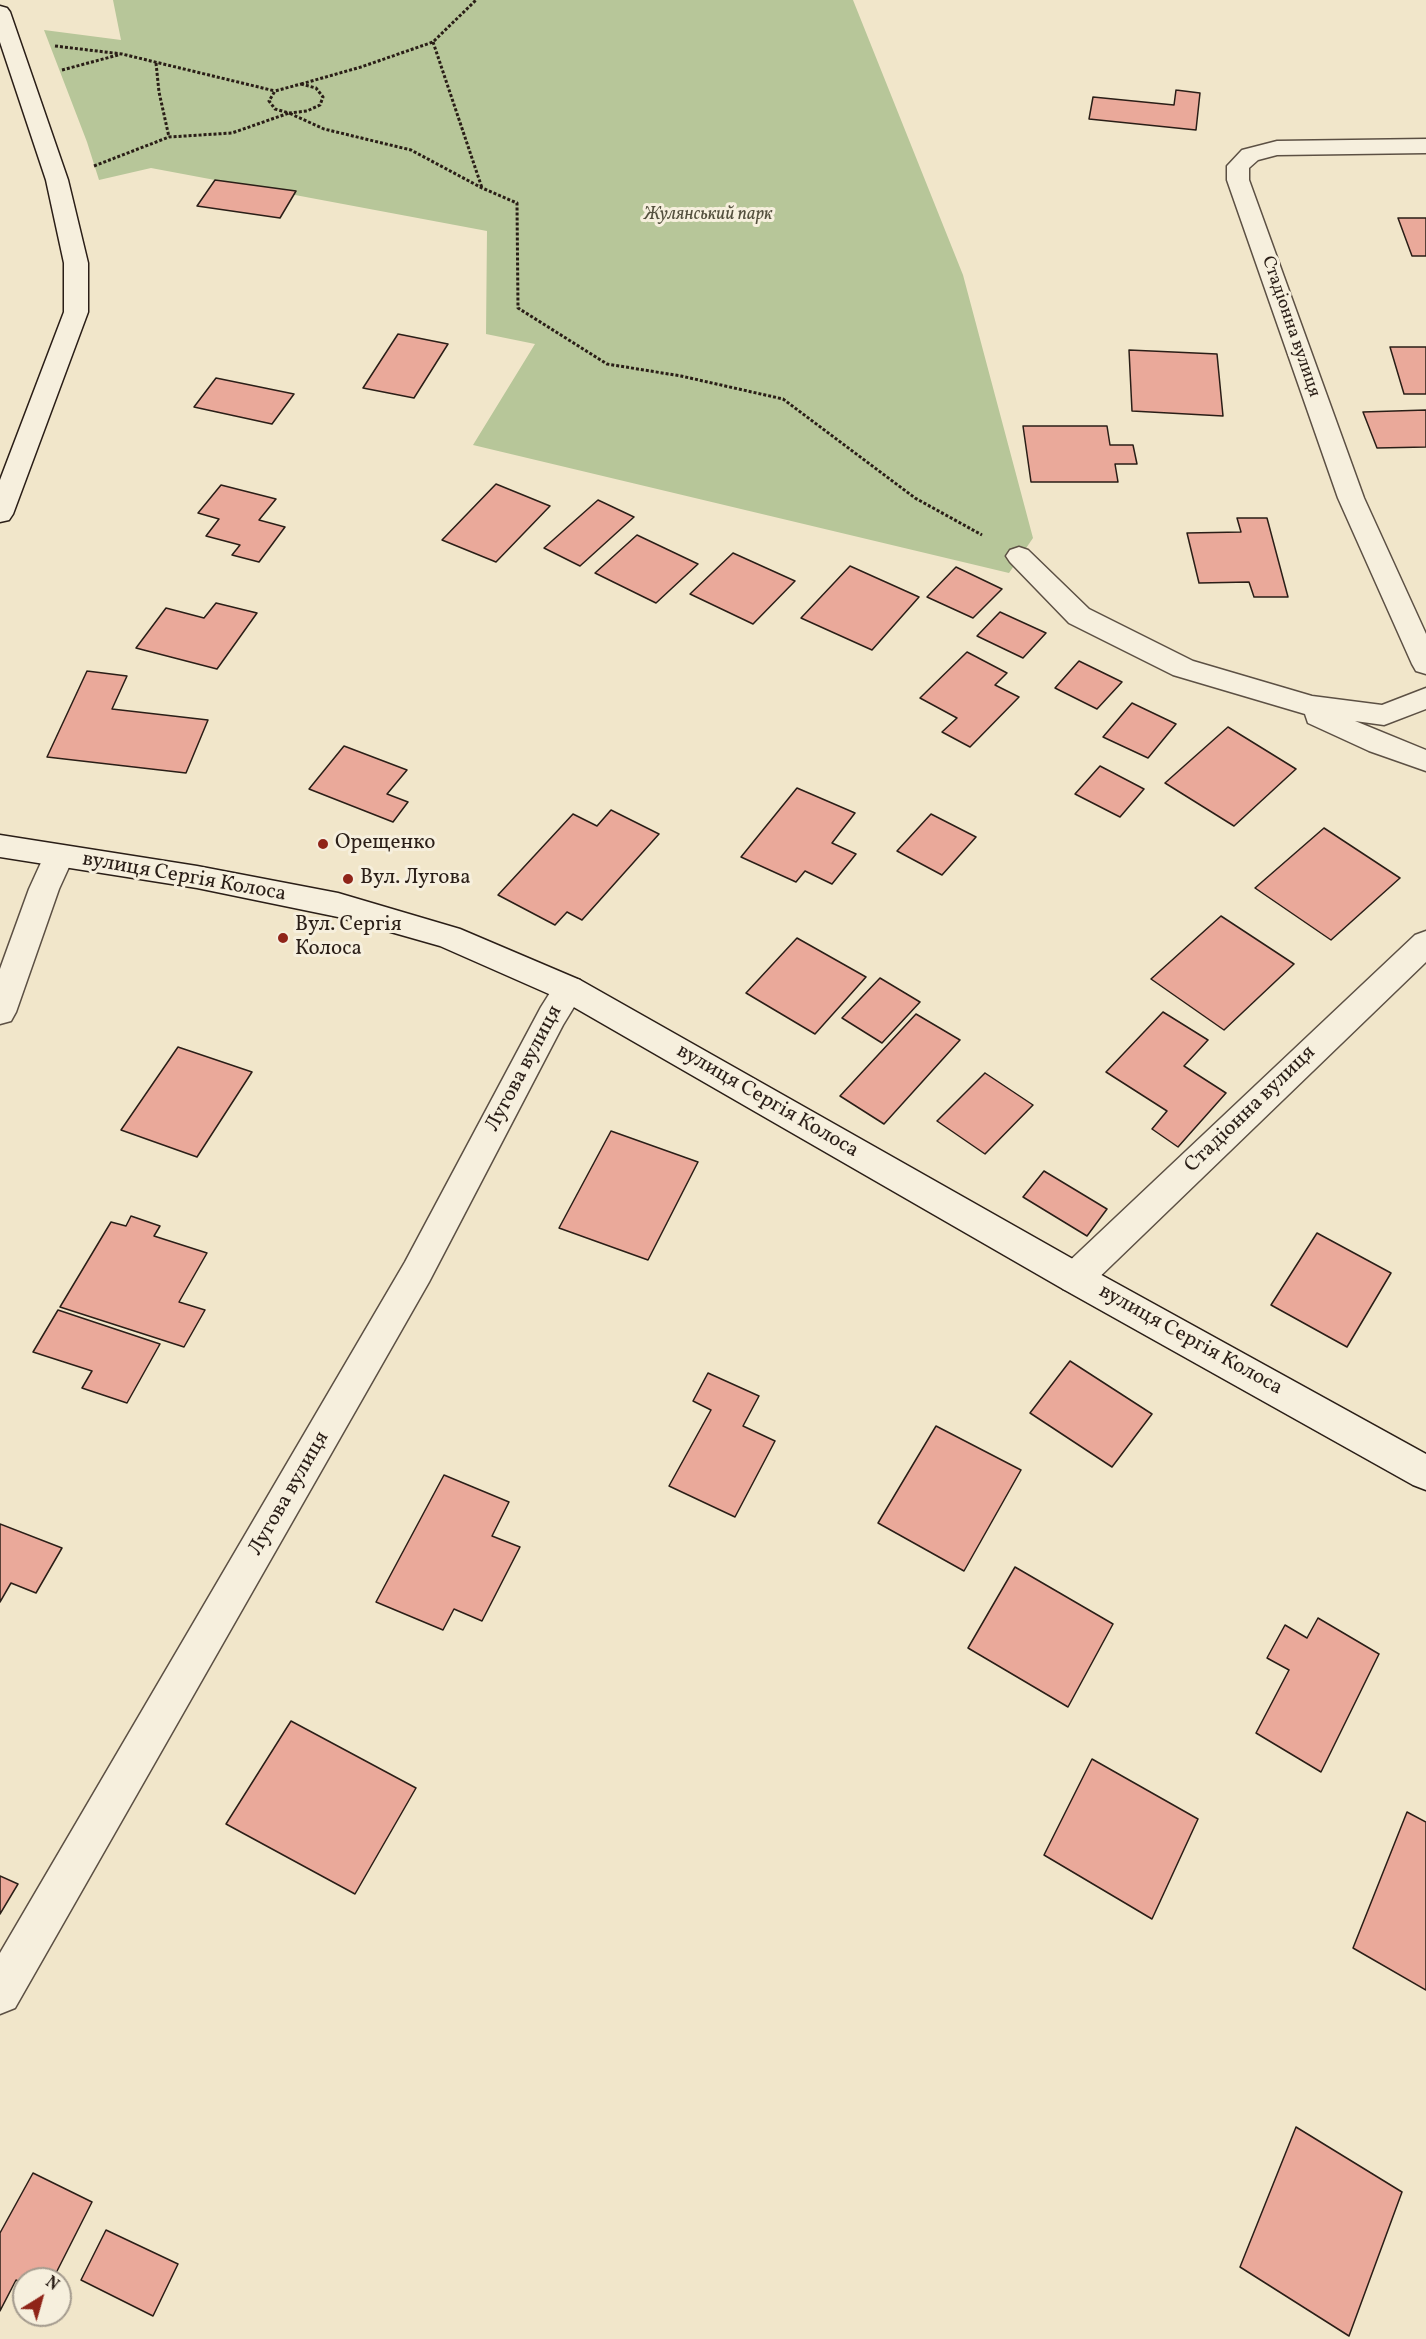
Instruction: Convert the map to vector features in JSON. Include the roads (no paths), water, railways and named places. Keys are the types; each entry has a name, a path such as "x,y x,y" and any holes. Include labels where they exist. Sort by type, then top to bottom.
{"street":[{"path":"0,12 59,191 76,263 76,312 0,514"},
{"name":"Стадіонна вулиця","path":"1426,146 1277,148 1250,154 1238,166 1238,180 1351,498 1426,664"},
{"path":"1019,556 1079,616 1184,668 1312,706 1384,715 1426,698"},
{"path":"1267,693 1379,744 1426,762"},
{"name":"вулиця Сергія Колоса","path":"0,846 197,877 338,905 449,937 568,989 1075,1278 1426,1473"},
{"name":"вулиця Сергія Колоса","path":"0,1012 44,889 59,856"},
{"name":"Стадіонна вулиця","path":"1075,1278 1426,943"},
{"name":"Лугова вулиця","path":"0,1993 417,1272 568,989"}],"place":[{"name":"Орещенко","path":"323,844"},
{"name":"Вул. Лугова","path":"348,879"},
{"name":"Вул. Сергія Колоса","path":"283,938"}],"park label":[{"name":"Жулянський парк","path":"708,216"}]}
